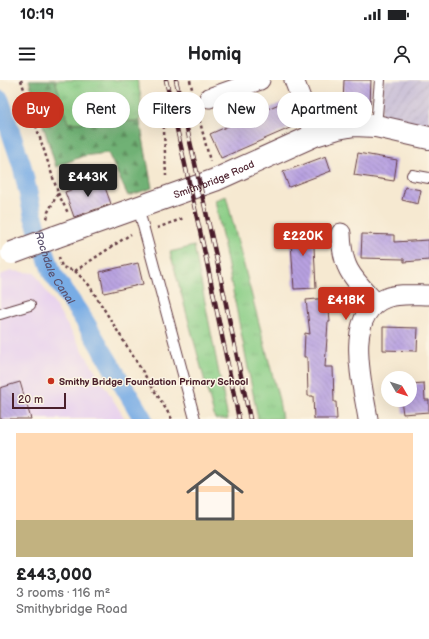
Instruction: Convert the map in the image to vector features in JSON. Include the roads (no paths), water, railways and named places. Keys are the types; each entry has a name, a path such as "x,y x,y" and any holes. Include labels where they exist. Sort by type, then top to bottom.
{"street":[{"path":"205,99 260,80"},
{"path":"294,80 315,135"},
{"name":"Smithybridge Road","path":"6,255 215,180 315,135 354,125 376,126 429,138"},
{"path":"341,234 343,260 354,278 376,303"},
{"path":"368,419 358,360 359,328 366,314 376,303 385,298 395,295 429,295"}],"lane":[{"path":"376,126 380,80"},
{"path":"412,176 429,178"},
{"path":"138,207 195,419"},
{"path":"0,314 30,305"}],"waterway":[{"name":"Rochdale Canal","path":"0,100 22,166 33,215 52,273 84,320 143,419"}],"railway":[{"path":"166,80 206,258 239,419"},
{"path":"176,80 216,256 250,419"}],"place":[{"name":"Smithy Bridge Foundation Primary School","path":"51,381"}]}
